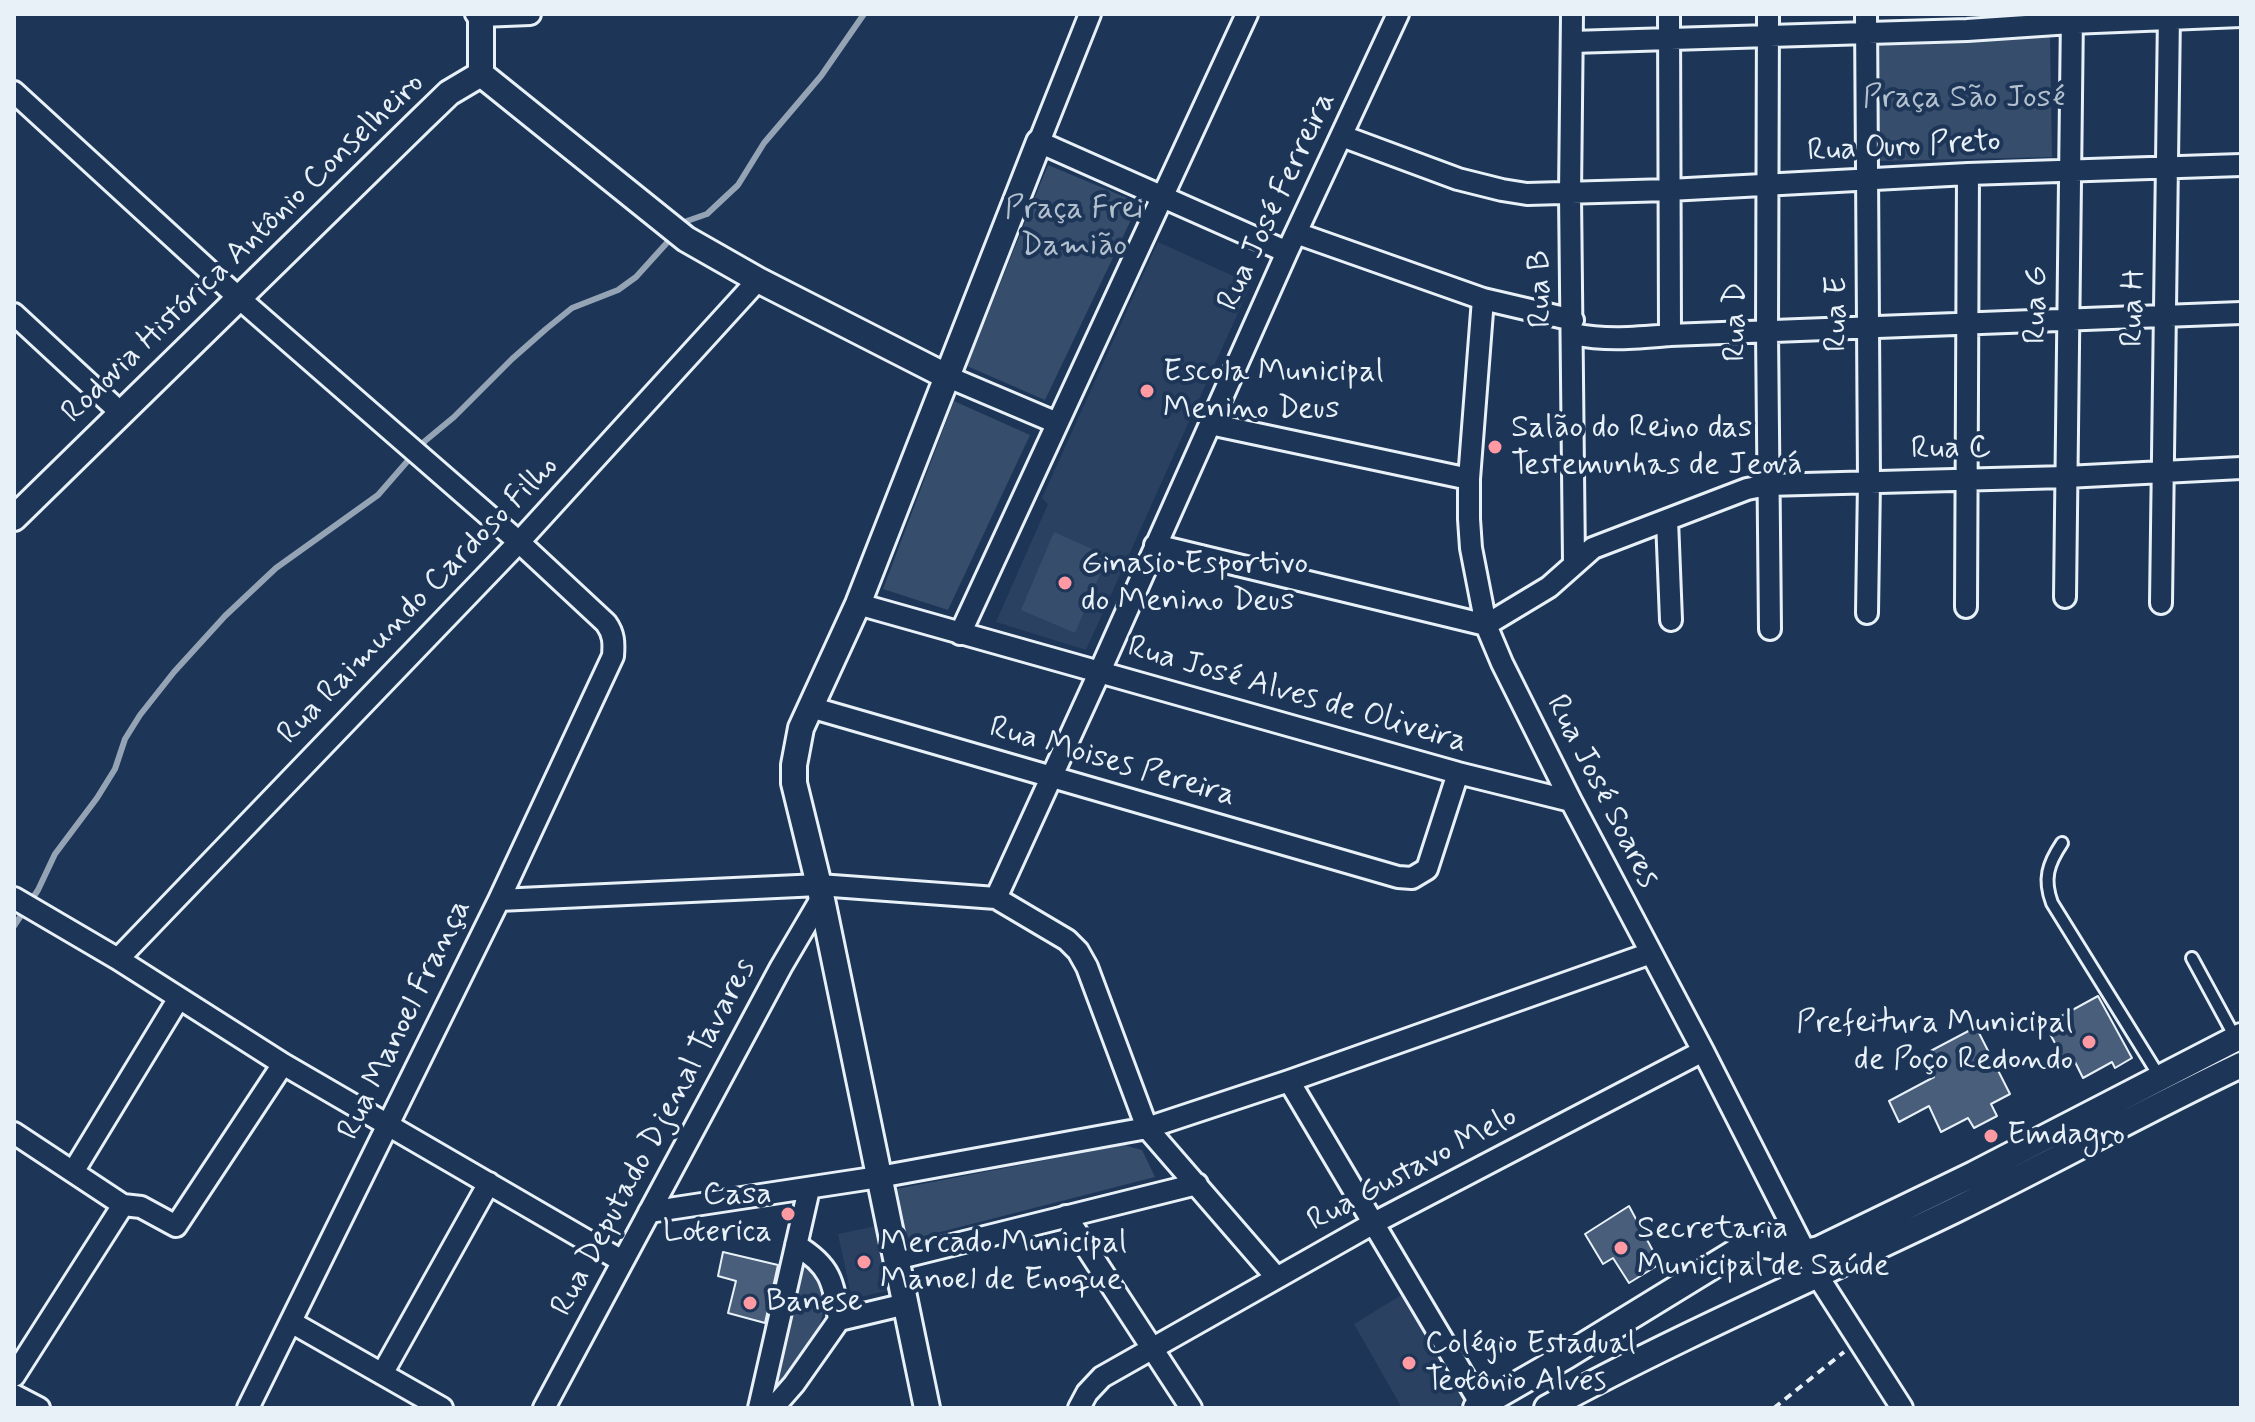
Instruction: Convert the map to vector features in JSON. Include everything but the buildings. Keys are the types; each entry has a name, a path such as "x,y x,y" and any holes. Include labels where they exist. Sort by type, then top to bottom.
{"street":[{"path":"530,14 479,15 481,74 664,222 686,239 758,280 946,376 1057,423"},
{"path":"927,1408 820,892 794,783 796,745 810,707 858,604 1090,14"},
{"path":"858,604 960,634 1247,14"},
{"name":"Rua José Ferreira","path":"996,898 1398,14"},
{"name":"Rua B","path":"1572,14 1570,194 1574,562"},
{"path":"1669,14 1670,335"},
{"name":"Rua D","path":"1768,14 1767,485 1770,629"},
{"path":"1572,42 1768,35 1866,23 1967,30 2072,18 2241,16"},
{"name":"Rua H","path":"2161,603 2169,17"},
{"name":"Rua G","path":"2065,597 2072,18"},
{"name":"Rua E","path":"1866,23 1867,613"},
{"name":"Rodovia Histórica Antônio Conselheiro","path":"14,518 449,93 481,74"},
{"path":"14,92 240,299 519,542"},
{"name":"Rua Ouro Preto","path":"1342,136 1483,186 1527,194 2241,165"},
{"path":"1039,142 1163,196 1292,242 1573,327 1604,340 1967,322 2241,313"},
{"path":"1966,607 1968,174"},
{"name":"Rua Raimundo Cardoso Filho","path":"118,959 519,542 758,280"},
{"name":"Rua José Soares","path":"1483,299 1469,479 1471,548 1486,625 1571,801 1817,1275 1902,1408"},
{"path":"14,314 121,413"},
{"path":"1210,424 1469,479"},
{"name":"Rua C","path":"1486,625 1549,587 1593,548 1747,489 1767,485 2066,477 2241,468"},
{"path":"1667,520 1671,620"},
{"name":"Rua Manoel França","path":"248,1408 499,900 613,656 612,632 606,623 519,542"},
{"path":"1155,545 1486,625"},
{"name":"Rua José Alves de Oliveira","path":"960,634 1458,773 1571,801"},
{"name":"Rua Moises Pereira","path":"810,707 1398,877 1412,878 1427,869 1458,773"},
{"path":"499,900 820,892 996,898 1067,940 1078,951 1087,967 1147,1128 1277,1278"},
{"name":"Rua Deputado Djenal Tavares","path":"544,1408 820,892"},
{"path":"15,899 118,959 283,1064 622,1261"},
{"path":"649,1212 809,1189 1147,1128 1651,953"},
{"path":"73,1172 179,998"},
{"path":"1547,1408 1665,1346 1817,1275 2166,1088 2239,1041"},
{"name":"Rua Gustavo Melo","path":"1079,1408 1087,1393 1102,1377 1155,1350 1372,1224 1703,1051"},
{"path":"14,1133 123,1205 141,1207 176,1226 283,1064"},
{"path":"2166,1088 2241,1065"},
{"path":"1289,1081 1480,1407 1744,1247 1762,1244 1808,1253 1980,1185"},
{"path":"382,1374 489,1183"},
{"path":"896,1259 1197,1184"},
{"path":"759,1408 809,1189"},
{"path":"14,1376 22,1345 123,1205"},
{"path":"1066,1216 1191,1408"},
{"path":"796,1245 824,1266 834,1290 839,1320"},
{"path":"773,1408 794,1384 839,1320 906,1304"},
{"path":"291,1322 442,1408"},
{"path":"1568,1355 1586,1387"},
{"path":"14,1395 39,1408"}],"lane":[{"path":"2062,843 2047,869 2046,881 2052,903 2166,1088"},
{"path":"2192,958 2239,1041"}],"path":[{"path":"1774,1408 1858,1341"}],"shaded area":[{"name":"Escola Municipal Menino Deus","path":"1158,242 1251,284 1086,650 996,622 1048,504 1042,498"},
{"name":"Mercado Municipal Manoel de Enoque","path":"876,1226 890,1290 852,1299 838,1234"},
{"name":"Colégio Estadual Teotônio Alves","path":"1403,1294 1465,1402 1453,1408 1402,1408 1354,1324"}],"green space":[{"name":"Praça São José","path":"2050,36 2052,157 1877,161 1875,39"},
{"name":"Praça Frei Damião","path":"1048,165 1139,203 1045,400 967,366"},
{"path":"954,401 1030,435 948,610 883,589"},
{"name":"Ginasio Esportivo do Menino Deus","path":"1054,532 1108,556 1075,633 1021,610"},
{"path":"1124,1145 1142,1150 1155,1177 905,1241 891,1190"},
{"path":"802,1265 819,1281 823,1313 807,1352 780,1388 774,1389"}],"waterway":[{"path":"682,226 707,214 738,185 764,143 821,76 864,14"},
{"path":"14,926 38,890 55,854 115,769 125,739 140,715 225,616 276,568 378,495 425,441 546,329 572,308 618,290 636,277 674,235"}],"place":[{"name":"Escola Municipal Menino Deus","path":"1147,391"},
{"name":"Salão do Reino das Testemunhas de Jeová","path":"1495,447"},
{"name":"Ginasio Esportivo do Menino Deus","path":"1065,583"},
{"name":"Prefeitura Municipal de Poço Redondo","path":"2089,1042"},
{"name":"Emdagro","path":"1991,1136"},
{"name":"Casa Loterica","path":"788,1214"},
{"name":"Secretaria Municipal de Saúde","path":"1621,1248"},
{"name":"Mercado Municipal Manoel de Enoque","path":"864,1262"},
{"name":"Banese","path":"750,1303"},
{"name":"Colégio Estadual Teotônio Alves","path":"1409,1363"}]}
